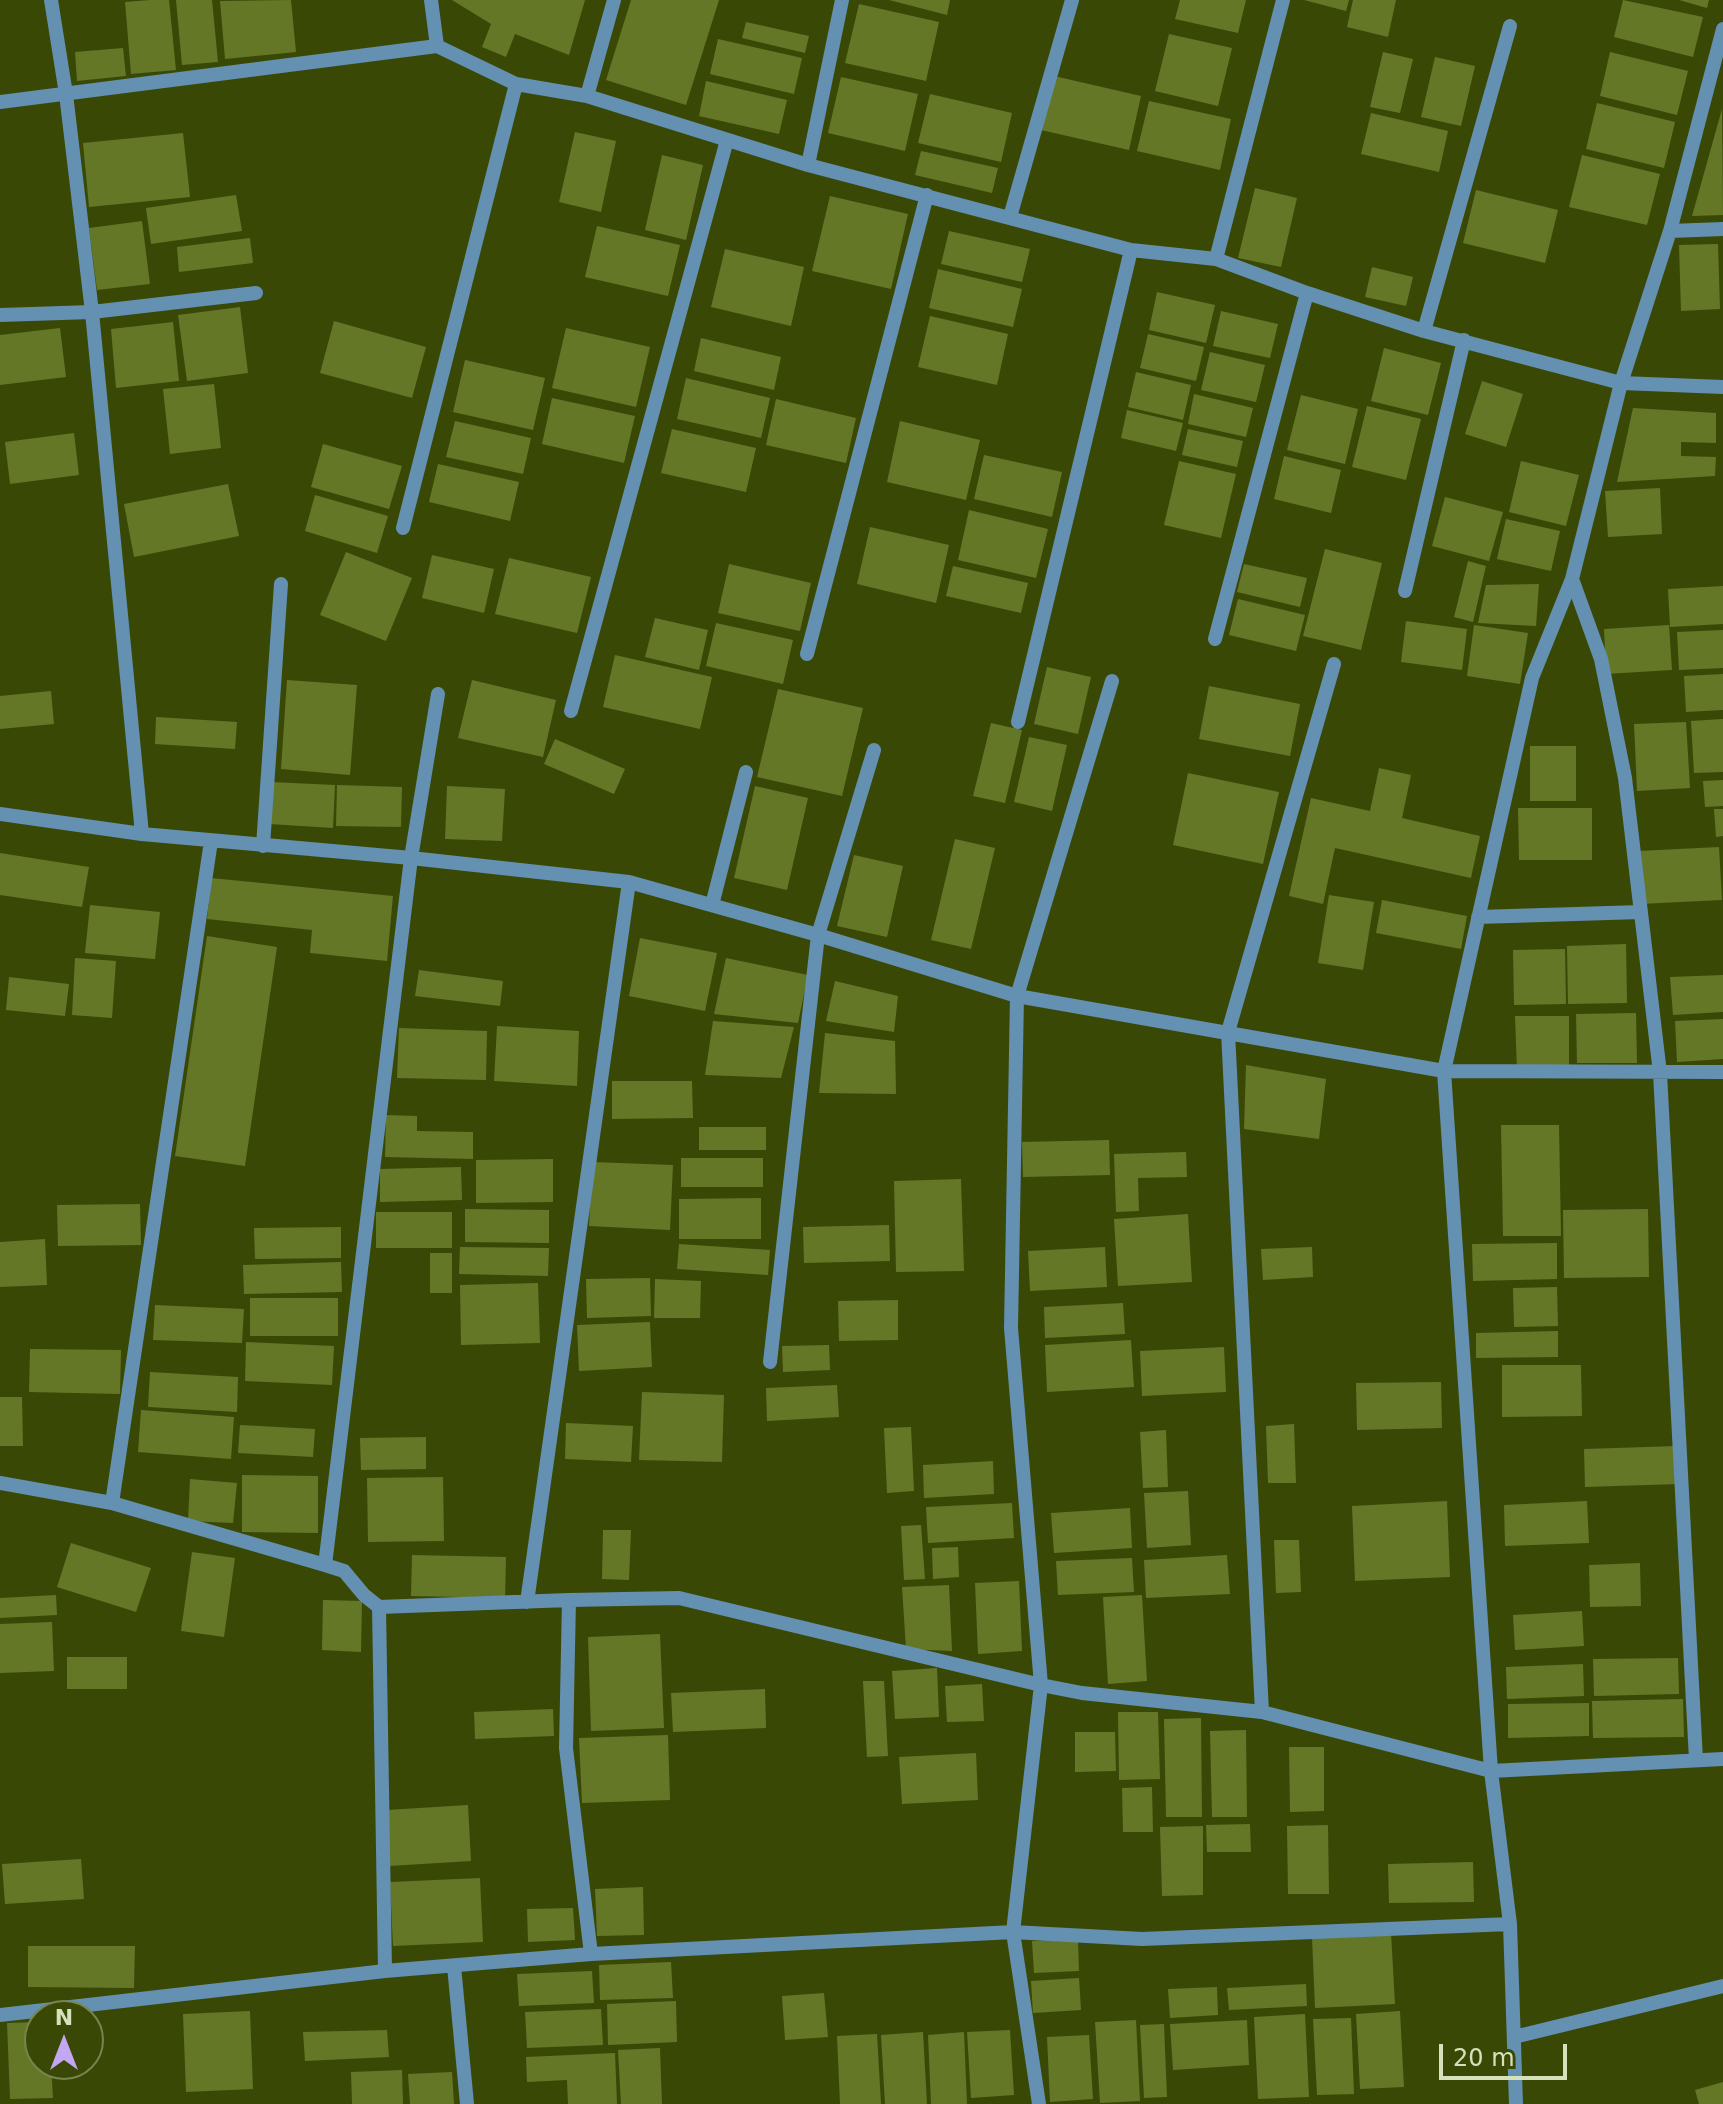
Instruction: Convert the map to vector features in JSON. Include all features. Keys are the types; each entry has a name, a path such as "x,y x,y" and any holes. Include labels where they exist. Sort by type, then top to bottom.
{"street":[{"path":"51,0 66,94 92,312 142,834"},
{"path":"431,0 437,46"},
{"path":"587,96 614,0"},
{"path":"808,165 842,0"},
{"path":"1010,217 1072,0"},
{"path":"1216,259 1283,0"},
{"path":"1424,331 1510,26"},
{"path":"1516,2104 1510,1924 1491,1771 1444,1071 1532,678 1572,579 1621,383 1670,231 1717,66 1723,29"},
{"path":"0,102 437,46 516,84 587,96 808,165 1131,250 1216,259 1424,331 1621,383 1723,387"},
{"path":"403,528 516,84"},
{"path":"571,711 727,140"},
{"path":"807,654 927,195"},
{"path":"1670,231 1723,229"},
{"path":"1018,722 1131,250"},
{"path":"0,315 92,312 256,293"},
{"path":"1215,639 1307,293"},
{"path":"1405,591 1464,340"},
{"path":"1572,579 1601,659 1625,778 1660,1073 1696,1760"},
{"path":"263,846 281,584"},
{"path":"1262,1712 1228,1032 1334,664"},
{"path":"1039,2104 1013,1932 1041,1685 1011,1328 1017,996 1112,681"},
{"path":"325,1565 411,858 438,694"},
{"path":"770,1362 818,935 874,750"},
{"path":"712,905 746,772"},
{"path":"0,814 142,834 411,858 629,882 818,935 1017,996 1444,1071 1723,1072"},
{"path":"112,1503 211,841"},
{"path":"527,1602 629,882"},
{"path":"1478,917 1641,912"},
{"path":"0,1483 112,1503 344,1571 379,1607 679,1598 1041,1685 1082,1693 1262,1712 1491,1771 1723,1759"},
{"path":"569,1600 566,1748 591,1954"},
{"path":"379,1607 385,1971"},
{"path":"0,2015 385,1971 591,1954 1013,1932 1142,1939 1510,1924"},
{"path":"454,1966 467,2104"},
{"path":"1514,2037 1723,1986"}],"building":[{"path":"169,0 176,70 131,74 125,2"},
{"path":"176,0 212,0 218,62 182,65"},
{"path":"291,0 296,52 225,59 220,1"},
{"path":"452,0 585,0 569,55 515,34 506,57 482,47 491,24"},
{"path":"631,0 719,0 686,105 606,80"},
{"path":"889,0 950,0 947,15"},
{"path":"1180,0 1246,0 1238,33 1175,19"},
{"path":"1304,0 1349,0 1346,11"},
{"path":"1353,0 1396,0 1388,37 1347,27"},
{"path":"1623,0 1703,17 1693,57 1614,37"},
{"path":"1679,0 1709,0 1707,8"},
{"path":"859,4 939,22 926,81 845,63"},
{"path":"746,22 809,36 805,53 742,38"},
{"path":"1169,34 1232,48 1218,106 1155,91"},
{"path":"718,39 802,58 794,94 710,74"},
{"path":"123,48 126,76 77,81 75,52"},
{"path":"1383,52 1413,59 1400,113 1370,107"},
{"path":"1610,52 1688,71 1677,115 1600,96"},
{"path":"1435,57 1475,66 1461,126 1421,117"},
{"path":"1054,76 1141,96 1129,150 1041,130"},
{"path":"841,77 918,94 905,151 828,133"},
{"path":"706,81 787,100 779,134 699,116"},
{"path":"930,94 1012,113 1001,162 918,143"},
{"path":"1149,101 1231,119 1220,170 1137,151"},
{"path":"1597,103 1675,122 1664,168 1586,149"},
{"path":"1722,109 1723,215 1692,216"},
{"path":"1371,113 1448,131 1439,172 1361,154"},
{"path":"575,132 616,141 601,212 559,202"},
{"path":"183,133 190,197 89,207 83,143"},
{"path":"921,151 998,168 992,193 915,175"},
{"path":"662,155 703,165 686,240 645,230"},
{"path":"1582,155 1660,174 1647,225 1569,207"},
{"path":"1255,188 1297,198 1281,267 1238,258"},
{"path":"1476,190 1558,210 1545,263 1463,243"},
{"path":"236,195 242,231 151,244 146,208"},
{"path":"830,196 908,214 891,289 812,271"},
{"path":"142,221 150,284 97,290 89,228"},
{"path":"597,226 680,245 668,296 585,277"},
{"path":"949,231 1030,249 1022,282 941,264"},
{"path":"250,238 253,263 179,272 177,247"},
{"path":"1718,244 1720,309 1681,311 1679,245"},
{"path":"725,249 804,267 791,326 711,307"},
{"path":"1372,267 1413,277 1406,306 1365,297"},
{"path":"938,269 1022,289 1013,327 929,308"},
{"path":"1157,292 1215,305 1206,343 1149,330"},
{"path":"240,307 248,373 187,381 178,315"},
{"path":"1221,311 1278,324 1270,358 1213,346"},
{"path":"930,316 1008,334 997,385 918,367"},
{"path":"334,321 426,347 412,398 320,373"},
{"path":"173,322 179,381 116,388 111,329"},
{"path":"60,328 66,377 0,385 0,335"},
{"path":"566,328 650,347 636,407 552,388"},
{"path":"1148,334 1204,347 1196,381 1140,368"},
{"path":"701,338 781,357 774,390 694,371"},
{"path":"1384,348 1441,363 1428,415 1371,401"},
{"path":"1210,352 1265,365 1256,402 1201,390"},
{"path":"465,360 545,378 533,430 453,412"},
{"path":"1136,372 1191,385 1183,420 1128,407"},
{"path":"686,378 770,398 761,438 677,419"},
{"path":"1482,381 1523,394 1506,447 1465,434"},
{"path":"214,384 221,448 170,454 163,389"},
{"path":"1194,394 1253,408 1246,437 1188,424"},
{"path":"1301,395 1358,409 1345,464 1287,450"},
{"path":"552,398 635,416 624,463 542,444"},
{"path":"776,399 856,418 846,463 766,445"},
{"path":"1367,406 1421,419 1406,480 1352,467"},
{"path":"1633,408 1716,413 1716,443 1681,442 1681,456 1716,457 1715,476 1617,482"},
{"path":"1127,410 1183,423 1176,451 1121,438"},
{"path":"455,421 531,438 523,474 446,457"},
{"path":"900,421 980,440 966,500 887,482"},
{"path":"672,429 756,448 746,492 661,473"},
{"path":"1188,429 1243,441 1237,467 1182,455"},
{"path":"74,433 79,475 10,484 5,442"},
{"path":"323,444 402,466 389,509 311,487"},
{"path":"984,455 1062,472 1052,517 974,499"},
{"path":"1284,456 1341,470 1331,513 1274,499"},
{"path":"1179,461 1236,474 1221,538 1164,525"},
{"path":"1521,461 1579,475 1566,526 1509,512"},
{"path":"438,464 519,482 510,521 429,502"},
{"path":"228,484 239,536 134,557 124,504"},
{"path":"1660,488 1662,534 1608,537 1605,491"},
{"path":"315,495 388,516 377,553 305,531"},
{"path":"1445,497 1503,512 1489,561 1432,546"},
{"path":"969,510 1048,529 1036,578 958,560"},
{"path":"1506,519 1560,531 1551,571 1497,559"},
{"path":"870,527 949,545 936,603 857,584"},
{"path":"1325,549 1382,563 1361,650 1303,636"},
{"path":"346,552 412,578 386,641 320,615"},
{"path":"432,555 494,569 484,613 422,598"},
{"path":"509,558 591,577 577,633 495,614"},
{"path":"1468,561 1486,566 1473,622 1454,617"},
{"path":"729,564 811,583 800,631 718,613"},
{"path":"1244,564 1307,578 1300,607 1237,592"},
{"path":"953,566 1028,583 1021,613 946,596"},
{"path":"1539,584 1536,626 1478,623 1486,585"},
{"path":"1723,586 1723,624 1670,627 1668,589"},
{"path":"1238,599 1305,615 1296,651 1229,635"},
{"path":"655,618 708,630 699,670 645,657"},
{"path":"1406,621 1467,629 1462,670 1401,662"},
{"path":"716,623 793,640 783,684 706,666"},
{"path":"1474,625 1528,633 1520,684 1467,676"},
{"path":"1669,625 1672,670 1606,674 1604,629"},
{"path":"1723,630 1723,668 1679,670 1677,632"},
{"path":"615,655 712,677 700,729 603,707"},
{"path":"1047,667 1091,677 1078,734 1034,724"},
{"path":"1723,674 1723,710 1686,712 1684,676"},
{"path":"287,680 357,685 350,775 281,769"},
{"path":"472,680 556,700 543,757 458,738"},
{"path":"1209,686 1300,704 1290,756 1199,739"},
{"path":"778,689 863,708 842,796 757,777"},
{"path":"51,691 54,724 0,729 0,696"},
{"path":"156,717 237,722 235,749 155,744"},
{"path":"1723,719 1723,772 1694,773 1691,721"},
{"path":"1686,722 1690,788 1637,791 1634,724"},
{"path":"991,723 1022,730 1005,803 973,796"},
{"path":"1029,737 1067,745 1052,811 1014,802"},
{"path":"555,739 625,769 614,794 544,764"},
{"path":"1530,746 1576,746 1576,801 1530,801"},
{"path":"1379,768 1411,775 1402,818 1480,836 1471,878 1335,848 1323,904 1289,896 1311,798 1370,811"},
{"path":"1188,773 1279,792 1263,864 1173,845"},
{"path":"1723,780 1723,806 1705,807 1703,781"},
{"path":"271,782 335,785 333,828 269,824"},
{"path":"337,785 402,787 401,827 336,826"},
{"path":"447,786 505,789 502,841 445,839"},
{"path":"755,786 808,798 787,890 734,878"},
{"path":"1518,808 1592,808 1592,860 1519,860"},
{"path":"1714,809 1723,809 1723,836 1716,837"},
{"path":"955,839 995,848 971,949 931,940"},
{"path":"1719,847 1722,900 1640,904 1638,851"},
{"path":"0,853 89,867 82,907 0,895"},
{"path":"854,855 903,866 887,937 837,926"},
{"path":"211,878 393,896 387,961 310,953 312,930 207,919"},
{"path":"1329,895 1374,902 1363,970 1318,963"},
{"path":"1382,900 1467,916 1461,949 1376,933"},
{"path":"90,905 160,912 155,959 85,953"},
{"path":"207,936 277,947 245,1166 175,1156"},
{"path":"640,938 717,953 705,1011 629,996"},
{"path":"1626,944 1627,1003 1568,1004 1567,946"},
{"path":"1565,949 1566,1004 1514,1005 1513,950"},
{"path":"75,958 116,961 112,1018 72,1015"},
{"path":"726,958 808,975 798,1023 714,1014"},
{"path":"419,970 503,981 500,1006 415,996"},
{"path":"1723,975 1723,1012 1673,1015 1670,977"},
{"path":"9,977 69,984 65,1016 6,1010"},
{"path":"835,981 898,996 894,1032 826,1021"},
{"path":"1636,1013 1637,1063 1577,1063 1576,1014"},
{"path":"1515,1016 1569,1016 1569,1070 1517,1071"},
{"path":"1723,1019 1723,1059 1677,1062 1675,1021"},
{"path":"713,1021 794,1027 781,1078 705,1075"},
{"path":"497,1026 579,1031 577,1086 494,1081"},
{"path":"399,1028 487,1031 486,1080 397,1078"},
{"path":"825,1033 895,1041 896,1094 819,1093"},
{"path":"1246,1065 1326,1079 1319,1139 1244,1129"},
{"path":"612,1081 692,1081 693,1118 612,1119"},
{"path":"386,1115 417,1116 417,1131 473,1132 473,1159 385,1157"},
{"path":"1501,1125 1559,1125 1561,1236 1503,1236"},
{"path":"699,1127 766,1127 766,1150 699,1150"},
{"path":"1109,1140 1110,1175 1023,1177 1022,1142"},
{"path":"1186,1152 1187,1177 1138,1178 1139,1211 1116,1212 1114,1154"},
{"path":"681,1158 763,1158 763,1187 681,1187"},
{"path":"553,1159 553,1202 476,1203 476,1160"},
{"path":"592,1162 673,1165 670,1230 589,1226"},
{"path":"461,1167 462,1200 380,1202 380,1169"},
{"path":"961,1179 964,1271 896,1272 894,1181"},
{"path":"761,1198 761,1239 679,1239 679,1199"},
{"path":"140,1204 141,1245 58,1246 57,1205"},
{"path":"465,1209 549,1210 549,1243 465,1242"},
{"path":"1648,1209 1649,1277 1564,1278 1563,1210"},
{"path":"376,1212 452,1212 452,1248 376,1248"},
{"path":"1188,1214 1192,1282 1118,1286 1114,1219"},
{"path":"889,1225 890,1261 804,1263 803,1227"},
{"path":"341,1227 341,1258 255,1259 254,1228"},
{"path":"45,1239 47,1285 0,1287 0,1242"},
{"path":"1557,1243 1557,1279 1473,1281 1472,1244"},
{"path":"679,1244 770,1250 768,1275 677,1269"},
{"path":"460,1247 549,1248 548,1276 459,1274"},
{"path":"1105,1247 1107,1287 1030,1291 1028,1251"},
{"path":"1312,1247 1313,1277 1263,1280 1261,1249"},
{"path":"430,1253 452,1253 452,1293 430,1293"},
{"path":"341,1262 342,1292 244,1294 243,1265"},
{"path":"650,1278 651,1316 587,1318 586,1279"},
{"path":"655,1279 701,1281 700,1318 654,1318"},
{"path":"538,1283 540,1343 461,1345 460,1285"},
{"path":"1557,1287 1558,1326 1514,1327 1513,1288"},
{"path":"250,1298 338,1298 338,1336 250,1336"},
{"path":"898,1300 898,1340 839,1341 838,1301"},
{"path":"1123,1303 1125,1334 1045,1338 1044,1307"},
{"path":"155,1305 244,1309 242,1343 153,1340"},
{"path":"650,1322 652,1367 579,1371 577,1325"},
{"path":"1558,1331 1558,1357 1476,1358 1476,1333"},
{"path":"1131,1340 1134,1387 1047,1392 1045,1345"},
{"path":"246,1342 334,1346 332,1385 245,1381"},
{"path":"829,1345 830,1370 783,1372 782,1346"},
{"path":"1224,1347 1226,1392 1142,1396 1140,1351"},
{"path":"30,1349 121,1350 120,1394 29,1392"},
{"path":"1502,1365 1581,1365 1582,1416 1502,1417"},
{"path":"150,1372 238,1377 237,1412 148,1407"},
{"path":"1441,1382 1442,1428 1357,1430 1356,1383"},
{"path":"837,1385 839,1417 767,1421 766,1388"},
{"path":"642,1392 724,1395 722,1462 639,1460"},
{"path":"0,1397 22,1397 23,1446 0,1446"},
{"path":"141,1410 234,1417 231,1459 138,1452"},
{"path":"566,1423 633,1426 631,1462 565,1459"},
{"path":"1294,1424 1296,1483 1268,1483 1266,1426"},
{"path":"240,1425 315,1429 313,1457 238,1453"},
{"path":"911,1427 914,1491 887,1493 884,1428"},
{"path":"1166,1430 1168,1487 1143,1488 1140,1432"},
{"path":"426,1437 426,1469 361,1470 360,1438"},
{"path":"1677,1446 1678,1484 1585,1487 1584,1449"},
{"path":"993,1461 994,1494 924,1498 923,1465"},
{"path":"242,1475 318,1476 318,1533 242,1532"},
{"path":"443,1477 444,1541 368,1542 367,1478"},
{"path":"190,1479 237,1483 233,1523 188,1521"},
{"path":"1188,1491 1191,1545 1147,1548 1144,1493"},
{"path":"1447,1501 1450,1577 1355,1581 1352,1506"},
{"path":"1587,1501 1589,1543 1505,1546 1504,1505"},
{"path":"1012,1503 1014,1538 928,1543 926,1507"},
{"path":"1130,1508 1132,1548 1054,1553 1051,1513"},
{"path":"921,1525 925,1579 904,1580 901,1526"},
{"path":"603,1530 631,1530 629,1580 602,1579"},
{"path":"1274,1540 1299,1540 1301,1592 1276,1593"},
{"path":"71,1543 151,1568 136,1612 57,1587"},
{"path":"958,1547 959,1577 933,1579 932,1548"},
{"path":"192,1552 235,1558 224,1637 181,1631"},
{"path":"412,1555 506,1557 505,1598 411,1596"},
{"path":"1227,1555 1230,1594 1146,1598 1144,1560"},
{"path":"1132,1558 1134,1592 1058,1595 1056,1561"},
{"path":"1640,1563 1641,1606 1590,1607 1589,1565"},
{"path":"1019,1581 1022,1651 978,1654 975,1583"},
{"path":"949,1585 952,1651 906,1649 902,1587"},
{"path":"56,1595 57,1615 0,1618 0,1598"},
{"path":"1142,1595 1147,1681 1108,1684 1103,1597"},
{"path":"323,1600 362,1601 361,1652 322,1650"},
{"path":"1582,1611 1584,1646 1515,1650 1513,1615"},
{"path":"52,1622 54,1671 0,1673 0,1624"},
{"path":"660,1634 664,1728 591,1731 588,1637"},
{"path":"67,1657 127,1657 127,1689 67,1689"},
{"path":"1678,1658 1679,1694 1594,1696 1593,1659"},
{"path":"1583,1664 1584,1696 1507,1699 1506,1667"},
{"path":"937,1668 939,1717 895,1719 892,1671"},
{"path":"863,1681 884,1681 888,1756 867,1757"},
{"path":"982,1684 984,1721 947,1722 945,1686"},
{"path":"765,1689 766,1728 673,1732 671,1693"},
{"path":"1683,1699 1684,1737 1593,1738 1592,1701"},
{"path":"1589,1703 1589,1736 1508,1738 1508,1704"},
{"path":"553,1709 554,1736 475,1739 474,1712"},
{"path":"1118,1712 1158,1712 1160,1779 1119,1780"},
{"path":"1201,1718 1202,1817 1166,1817 1164,1719"},
{"path":"1246,1730 1247,1817 1212,1817 1210,1731"},
{"path":"1075,1732 1115,1732 1116,1771 1075,1772"},
{"path":"668,1735 670,1800 582,1803 579,1738"},
{"path":"1289,1747 1324,1747 1324,1811 1290,1812"},
{"path":"976,1753 978,1800 902,1804 899,1757"},
{"path":"1152,1787 1153,1832 1123,1832 1122,1788"},
{"path":"468,1805 471,1861 389,1866 387,1810"},
{"path":"1250,1824 1251,1852 1207,1852 1206,1825"},
{"path":"1328,1825 1329,1894 1288,1894 1287,1826"},
{"path":"1203,1826 1203,1895 1162,1896 1160,1827"},
{"path":"81,1859 84,1899 5,1904 2,1864"},
{"path":"1473,1862 1474,1902 1389,1903 1388,1864"},
{"path":"480,1878 483,1942 393,1946 390,1882"},
{"path":"643,1887 644,1935 597,1936 595,1889"},
{"path":"573,1908 575,1940 528,1942 527,1909"},
{"path":"1391,1933 1395,2004 1315,2008 1312,1937"},
{"path":"1078,1939 1079,1971 1034,1973 1032,1941"},
{"path":"28,1946 135,1946 134,1988 28,1987"},
{"path":"671,1962 673,1998 600,2000 599,1965"},
{"path":"592,1971 594,2003 519,2006 517,1974"},
{"path":"1079,1978 1081,2010 1033,2013 1031,1981"},
{"path":"1306,1984 1307,2006 1229,2010 1227,1988"},
{"path":"1217,1987 1218,2015 1170,2018 1168,1989"},
{"path":"824,1993 828,2037 785,2040 782,1996"},
{"path":"676,2001 677,2042 608,2045 607,2004"},
{"path":"601,2009 603,2045 527,2048 525,2012"},
{"path":"250,2011 253,2089 186,2092 183,2014"},
{"path":"1400,2011 1404,2087 1360,2089 1356,2014"},
{"path":"1305,2014 1309,2097 1258,2099 1254,2017"},
{"path":"1351,2018 1354,2094 1317,2095 1313,2019"},
{"path":"1136,2020 1140,2101 1100,2103 1095,2022"},
{"path":"1247,2020 1249,2065 1173,2070 1170,2024"},
{"path":"24,2022 24,2080 52,2080 53,2098 10,2099 7,2023"},
{"path":"1164,2024 1167,2097 1144,2098 1140,2025"},
{"path":"387,2030 389,2057 305,2061 303,2032"},
{"path":"1010,2030 1014,2095 971,2098 967,2032"},
{"path":"923,2032 927,2104 885,2104 881,2035"},
{"path":"964,2032 967,2104 931,2104 928,2035"},
{"path":"877,2034 881,2104 840,2104 837,2036"},
{"path":"1089,2035 1093,2099 1050,2102 1047,2037"},
{"path":"660,2048 662,2104 621,2104 618,2050"},
{"path":"615,2053 617,2104 568,2104 567,2080 527,2082 526,2057"},
{"path":"402,2070 403,2104 352,2104 351,2072"},
{"path":"452,2072 454,2104 410,2104 408,2074"},
{"path":"1723,2082 1723,2104 1699,2104 1695,2090"}]}
